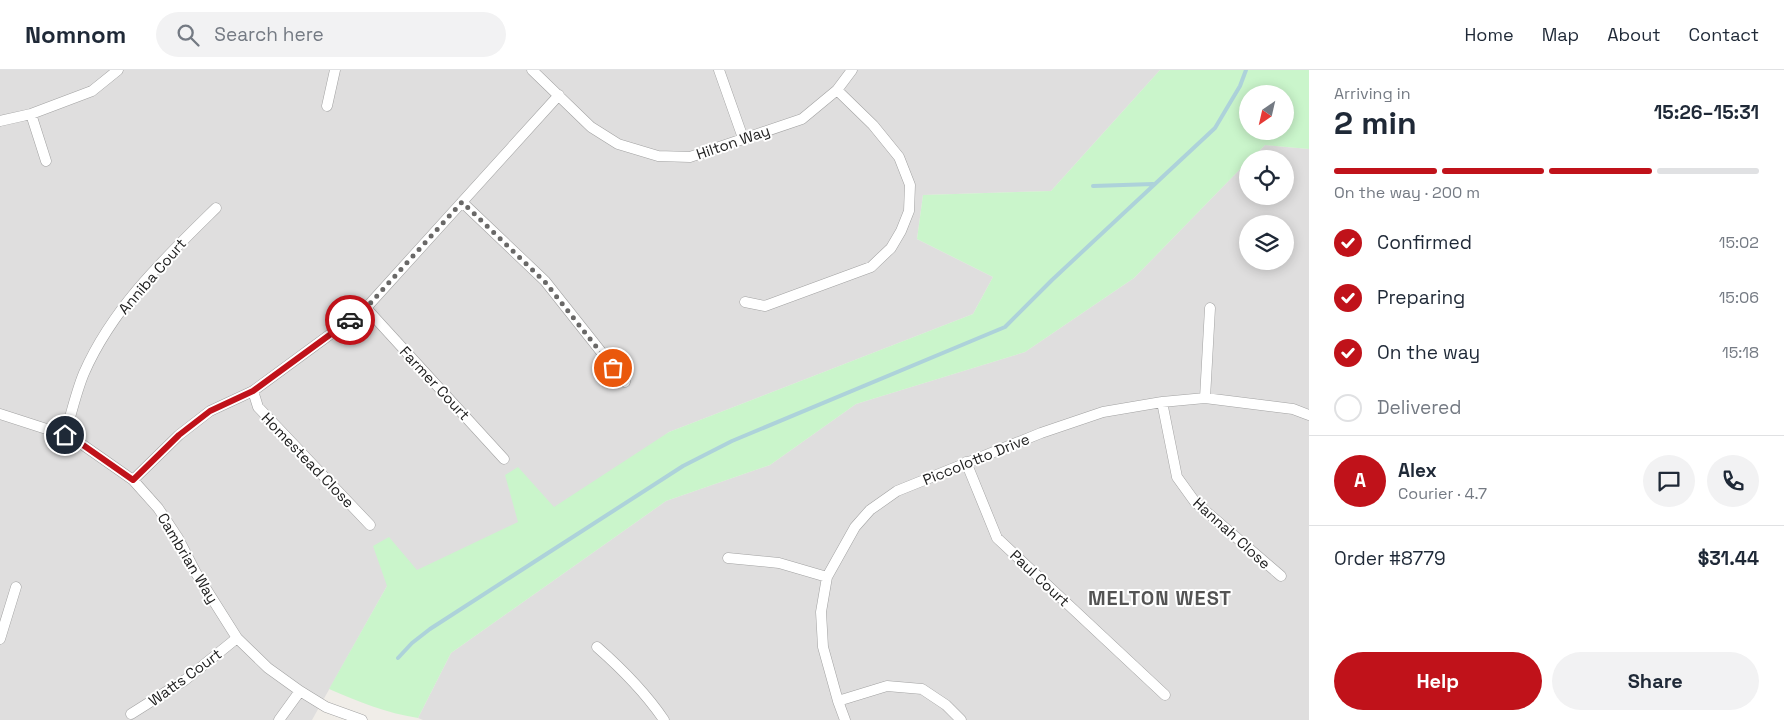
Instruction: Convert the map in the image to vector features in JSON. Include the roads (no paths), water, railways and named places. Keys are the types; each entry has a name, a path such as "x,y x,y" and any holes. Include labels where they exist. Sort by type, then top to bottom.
{"street":[{"path":"0,121 31,114 92,91 118,70"},
{"path":"327,106 335,70"},
{"name":"Hilton Way","path":"532,70 591,127 618,144 658,156 690,157 802,119 837,90 852,70"},
{"path":"719,70 742,138"},
{"path":"745,302 765,306 871,267 891,248 900,232 909,210 910,185 899,157 873,125 837,90"},
{"path":"133,480 179,435 210,411 253,391 366,308 559,95"},
{"path":"31,114 46,162"},
{"path":"462,202 545,282 625,382"},
{"name":"Anniba Court","path":"65,435 84,374 110,326 130,297 167,256 216,208"},
{"name":"Farmer Court","path":"366,308 504,458"},
{"path":"1205,398 1210,308"},
{"name":"Homestead Close","path":"253,391 258,407 370,524"},
{"name":"Piccolotto Drive","path":"845,720 823,648 820,612 827,578 855,527 870,510 898,491 1041,433 1103,412 1162,402 1205,398 1293,409 1309,415"},
{"name":"Hannah Close","path":"1162,402 1177,477 1195,502 1281,576"},
{"name":"Cambrian Way","path":"0,414 65,435 83,445 133,480 158,508 178,538 196,573 236,638 268,668 300,692 326,707 362,720"},
{"name":"Paul Court","path":"966,462 997,538 1165,694"},
{"path":"728,558 779,563 827,578"},
{"path":"0,639 16,587"},
{"name":"Watts Court","path":"132,714 185,680 236,638"},
{"path":"597,647 625,672 654,705 664,720"},
{"path":"838,701 887,686 922,689 946,705 962,720"},
{"path":"279,720 300,692"}],"waterway":[{"path":"398,658 412,643 430,629 683,466 732,441 1005,327 1052,280 1215,128 1240,86 1246,70"},
{"path":"1093,186 1153,184"}],"district":[{"name":"MELTON WEST","path":"1160,598"}]}
